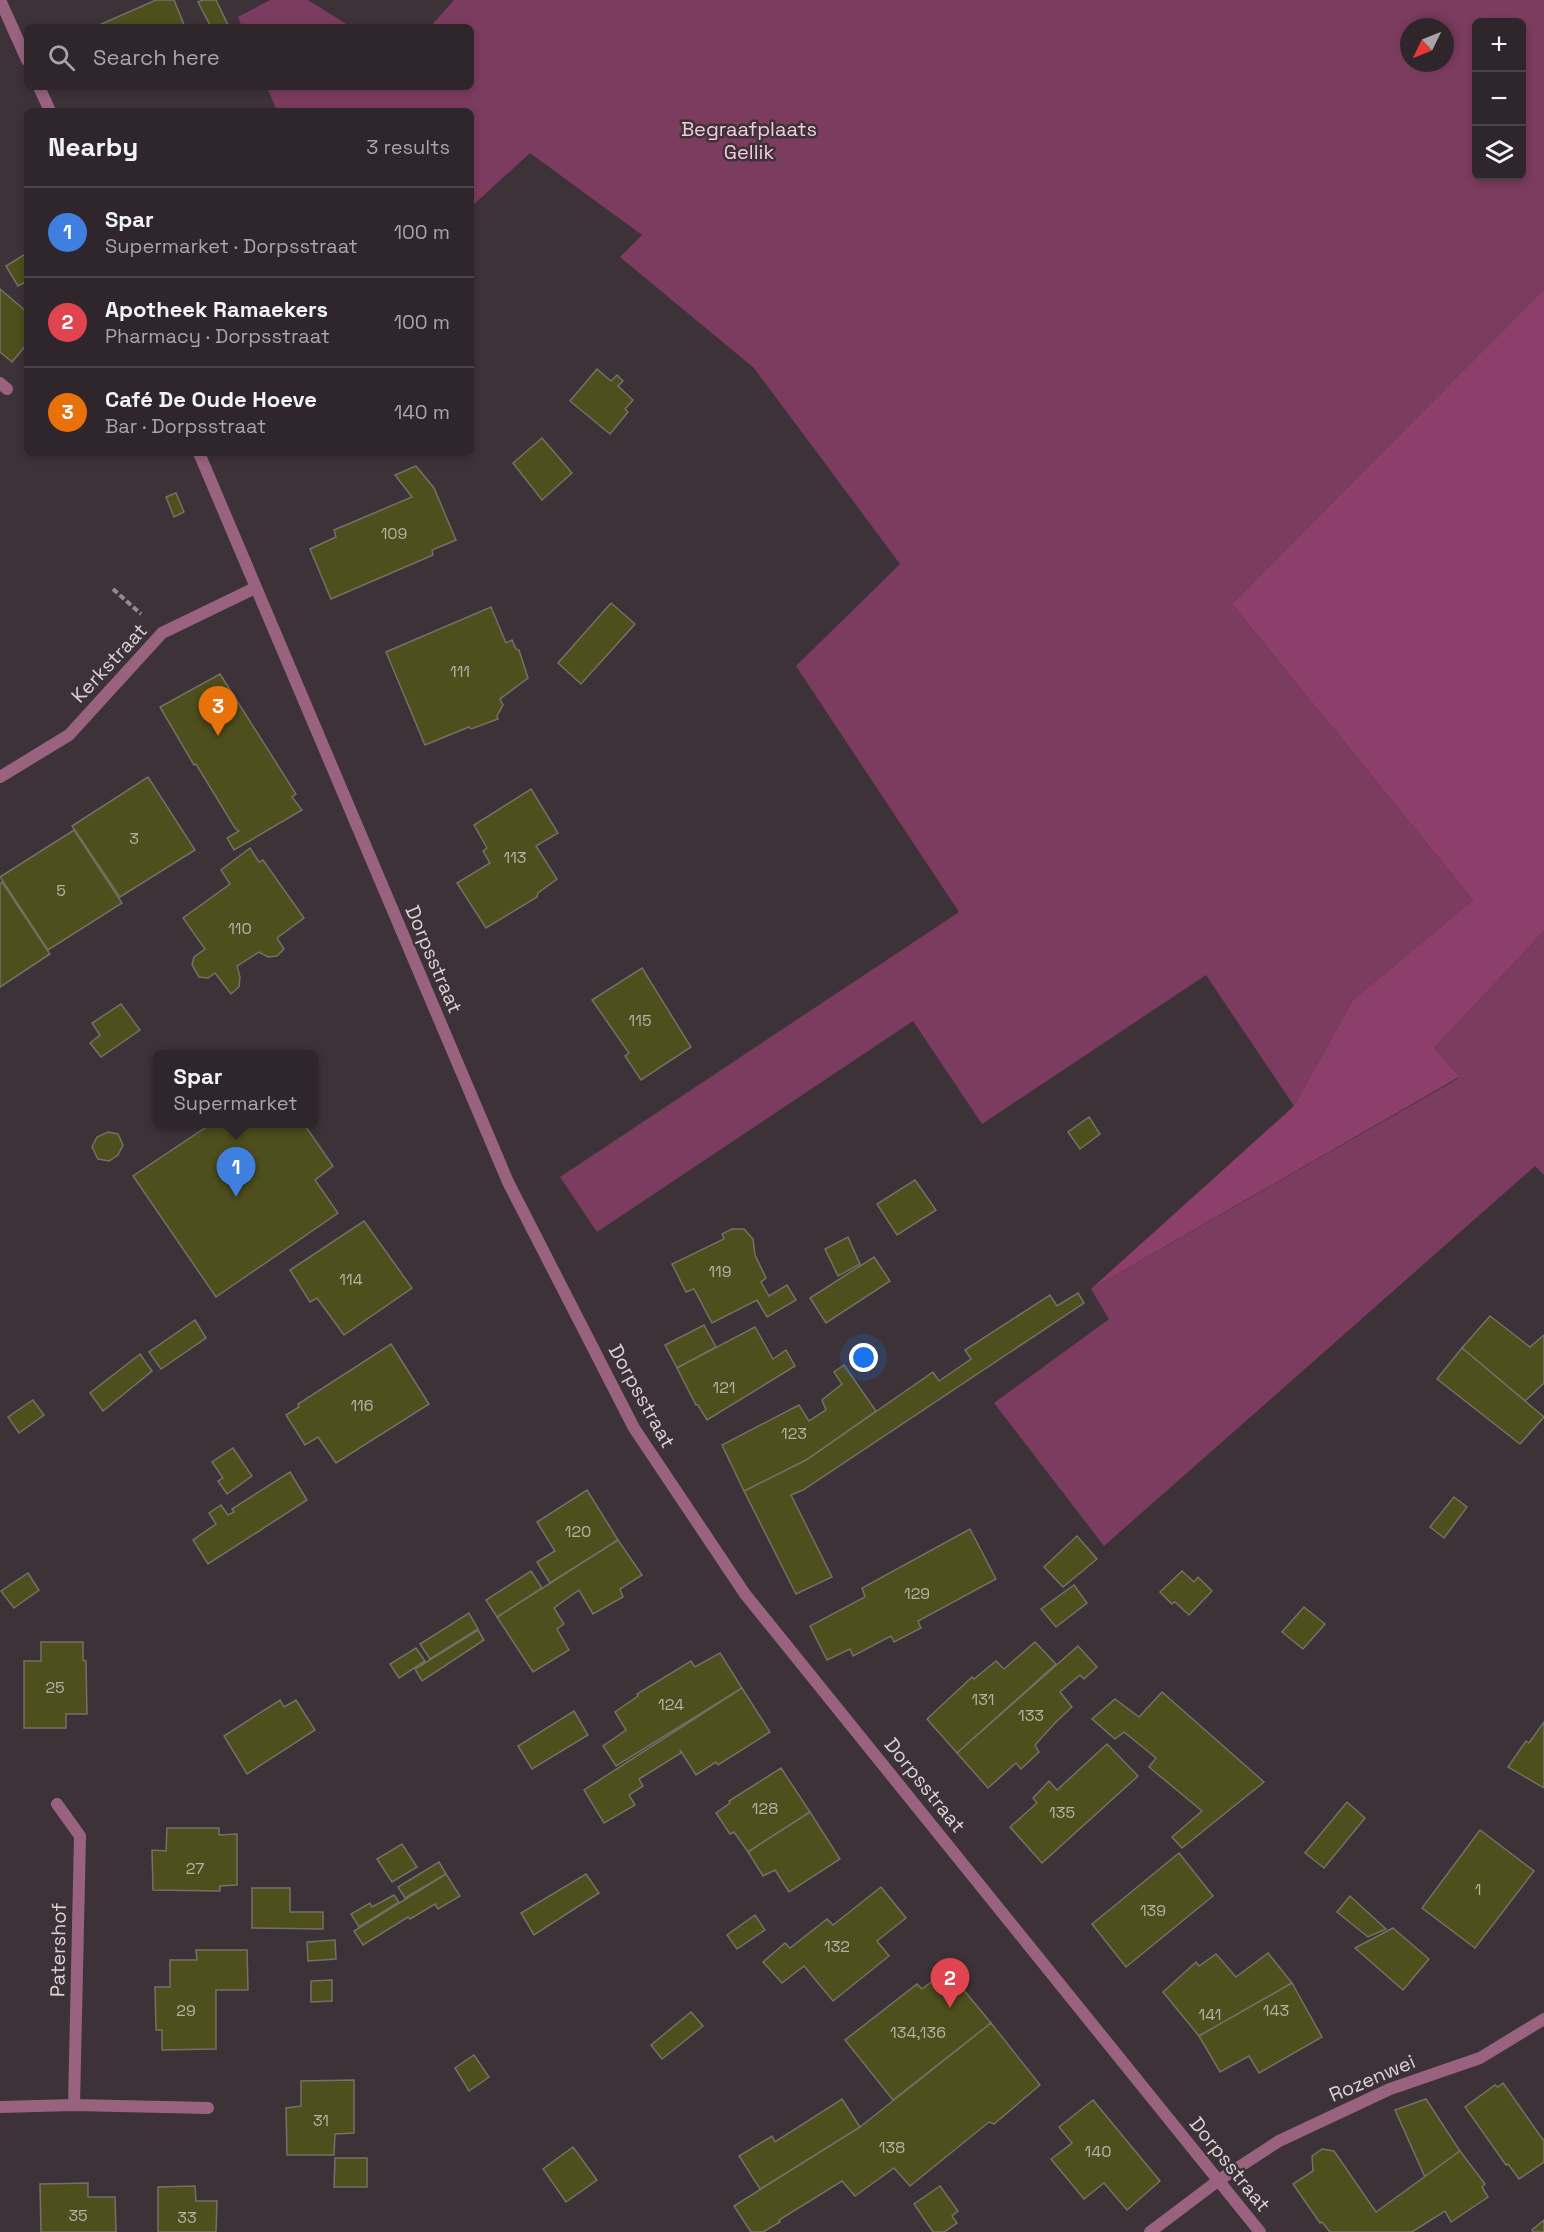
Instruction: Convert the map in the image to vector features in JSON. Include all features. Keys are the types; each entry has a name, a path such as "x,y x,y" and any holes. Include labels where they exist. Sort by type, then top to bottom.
{"street":[{"path":"0,0 24,53"},
{"path":"40,90 49,108"},
{"name":"Dorpsstraat","path":"200,456 508,1182 634,1428 745,1594 1260,2232"},
{"name":"Kerkstraat","path":"0,777 69,735 162,633 255,588"},
{"name":"Patershof","path":"57,1804 80,1836 74,2105"},
{"name":"Rozenwei","path":"1150,2232 1219,2180 1279,2141 1390,2089 1480,2058 1544,2019"},
{"path":"0,2107 74,2105 208,2108"}],"path":[{"path":"112,589 162,633"}],"green space":[{"path":"270,0 308,0 346,24 241,24 238,17"},
{"name":"Begraafplaats Gellik","path":"454,0 1544,0 1544,289 1232,604 1473,900 1353,1000 1294,1106 1206,975 982,1124 913,1021 597,1232 560,1177 959,912 796,666 900,564 754,368 620,257 642,235 530,153 474,204 474,108 276,108 268,90 474,90 474,24 433,24"},
{"path":"1544,931 1544,1175 1535,1166 1104,1546 994,1403 1109,1319 1091,1289 1459,1078 1434,1048"}],"shaded area":[{"path":"1544,289 1544,931 1434,1048 1459,1077 1091,1289 1294,1106 1353,1000 1473,900 1232,604"}],"building":[{"path":"156,0 174,0 184,24 101,24"},
{"path":"216,0 228,24 209,24 198,2"},
{"path":"24,255 24,283 18,286 6,266"},
{"path":"0,289 24,309 24,348 12,362 0,352"},
{"path":"597,369 611,381 617,375 623,381 618,386 633,400 625,409 628,412 610,434 570,401"},
{"path":"542,438 572,473 542,500 513,463"},
{"path":"416,466 434,488 456,540 432,550 433,555 331,599 310,549 336,537 334,530 412,497 395,475"},
{"path":"176,493 184,512 174,517 166,497"},
{"path":"611,603 635,624 581,684 558,663"},
{"path":"491,607 506,643 512,640 516,649 519,650 528,678 500,699 503,705 497,716 498,719 471,729 469,727 425,745 386,652"},
{"path":"220,674 296,794 292,797 302,810 234,850 227,838 239,831 196,764 194,765 160,707"},
{"path":"148,777 195,850 120,897 72,826"},
{"path":"531,789 558,833 536,846 557,879 538,893 537,897 486,928 457,883 490,863 483,851 487,848 474,825"},
{"path":"74,830 122,903 48,950 0,877"},
{"path":"250,848 259,862 263,860 304,918 277,938 284,949 277,956 268,957 259,952 237,966 240,977 239,987 231,994 215,973 208,978 199,977 192,965 194,957 205,949 183,918 230,884 221,870"},
{"path":"2,882 50,954 0,987 0,883"},
{"path":"642,968 691,1047 641,1080 625,1056 629,1053 592,1000"},
{"path":"121,1004 140,1030 101,1057 90,1043 100,1035 92,1023"},
{"path":"1089,1117 1100,1134 1080,1149 1068,1132"},
{"path":"205,1128 307,1128 333,1166 315,1180 338,1213 216,1297 133,1176"},
{"path":"108,1132 118,1134 123,1145 118,1155 109,1161 98,1159 92,1147 97,1137"},
{"path":"915,1180 936,1210 897,1235 877,1204"},
{"path":"364,1221 412,1288 344,1335 317,1298 310,1302 290,1270"},
{"path":"732,1229 744,1229 753,1239 755,1255 766,1278 761,1282 769,1296 787,1285 796,1300 767,1317 757,1300 712,1323 694,1289 686,1292 672,1264 724,1239 722,1234"},
{"path":"848,1237 860,1264 838,1276 825,1249"},
{"path":"874,1257 890,1281 826,1323 810,1298"},
{"path":"1078,1293 1084,1303 803,1490 791,1495 832,1577 796,1594 744,1491 806,1460 933,1372 939,1381 971,1359 965,1350 1050,1295 1057,1306"},
{"path":"1490,1316 1530,1347 1544,1335 1544,1383 1525,1401 1462,1348"},
{"path":"195,1320 206,1338 161,1369 149,1352"},
{"path":"704,1325 716,1347 677,1368 665,1345"},
{"path":"755,1327 773,1359 786,1350 795,1366 707,1420 696,1405 677,1368"},
{"path":"391,1344 429,1404 336,1463 318,1437 305,1445 286,1415 299,1407 298,1404"},
{"path":"1462,1348 1544,1417 1520,1444 1437,1379"},
{"path":"140,1354 152,1371 103,1411 90,1393"},
{"path":"844,1365 876,1411 806,1460 744,1491 722,1445 799,1405 809,1421 826,1410 822,1400 842,1384 834,1372"},
{"path":"33,1400 44,1415 19,1433 8,1417"},
{"path":"233,1448 252,1476 227,1494 218,1481 223,1478 212,1462"},
{"path":"290,1472 307,1500 208,1564 193,1540 216,1524 209,1513 221,1505 228,1515 234,1512 232,1509"},
{"path":"587,1490 618,1540 550,1583 537,1562 555,1551 537,1522"},
{"path":"1454,1497 1467,1507 1444,1538 1430,1527"},
{"path":"970,1529 996,1579 918,1621 921,1628 894,1642 891,1636 853,1656 850,1649 827,1660 810,1626 865,1597 862,1588"},
{"path":"1077,1536 1097,1559 1063,1587 1044,1567"},
{"path":"618,1540 642,1575 620,1589 623,1597 593,1614 579,1590 554,1608 564,1624 557,1629 569,1650 533,1672 497,1617"},
{"path":"531,1571 542,1588 497,1617 486,1600"},
{"path":"1182,1571 1194,1582 1198,1577 1212,1591 1189,1615 1175,1602 1172,1604 1160,1592"},
{"path":"28,1573 39,1590 14,1608 1,1591"},
{"path":"1074,1585 1087,1603 1056,1627 1041,1609"},
{"path":"1304,1607 1325,1624 1303,1649 1282,1632"},
{"path":"469,1613 478,1629 430,1659 420,1644"},
{"path":"478,1630 484,1640 422,1681 415,1669"},
{"path":"41,1642 83,1642 83,1660 86,1661 87,1714 66,1714 66,1728 24,1728 24,1661 41,1661"},
{"path":"1035,1642 1056,1664 957,1753 927,1719 972,1677 974,1679 996,1661 1004,1669"},
{"path":"1078,1646 1097,1667 1084,1679 1080,1675 1060,1692 1072,1707 1035,1745 1039,1752 1021,1769 1016,1763 988,1788 957,1753"},
{"path":"416,1648 425,1661 399,1678 390,1664"},
{"path":"720,1653 742,1688 616,1766 603,1746 626,1730 615,1712 638,1696 637,1694 691,1661 695,1667"},
{"path":"742,1688 770,1732 718,1765 716,1762 696,1775 680,1750 681,1753 639,1779 643,1786 629,1795 635,1805 604,1823 584,1790"},
{"path":"1162,1692 1264,1782 1182,1848 1172,1837 1202,1811 1149,1767 1156,1758 1124,1732 1115,1739 1092,1719 1115,1699 1139,1717"},
{"path":"280,1700 284,1707 296,1700 315,1730 247,1774 224,1736"},
{"path":"574,1711 588,1735 532,1769 518,1746"},
{"path":"1544,1722 1544,1788 1508,1767 1526,1741 1529,1743"},
{"path":"1107,1744 1138,1776 1042,1863 1010,1827 1037,1803 1033,1798 1049,1781 1057,1790"},
{"path":"781,1768 810,1812 748,1852 734,1832 730,1834 716,1813 730,1803 729,1801"},
{"path":"1347,1802 1365,1818 1324,1868 1305,1853"},
{"path":"810,1812 840,1859 789,1892 775,1870 763,1876 748,1852"},
{"path":"167,1828 219,1828 219,1835 237,1834 237,1885 220,1886 220,1891 153,1890 152,1850 166,1851"},
{"path":"1480,1830 1534,1871 1475,1948 1422,1908"},
{"path":"402,1844 417,1867 392,1882 377,1859"},
{"path":"1179,1853 1213,1896 1126,1967 1092,1924"},
{"path":"439,1862 446,1874 405,1898 398,1887"},
{"path":"446,1874 460,1896 438,1909 435,1904 410,1919 408,1917 363,1945 354,1931"},
{"path":"586,1874 599,1893 534,1935 521,1913"},
{"path":"881,1887 906,1918 877,1941 889,1956 833,2001 804,1966 782,1983 763,1962 785,1943 790,1948 827,1919 833,1925"},
{"path":"252,1888 290,1888 290,1912 323,1912 323,1929 252,1928"},
{"path":"394,1895 399,1902 359,1927 351,1914 370,1903 372,1907"},
{"path":"1350,1896 1386,1929 1368,1937 1337,1912"},
{"path":"755,1915 765,1930 737,1949 727,1935"},
{"path":"1393,1928 1429,1959 1403,1990 1355,1948"},
{"path":"335,1940 336,1959 308,1961 307,1942"},
{"path":"196,1950 247,1950 248,1990 216,1990 216,2049 162,2050 162,2030 156,2030 155,1987 170,1987 170,1960 197,1960"},
{"path":"1268,1953 1292,1983 1199,2036 1163,1992 1196,1962 1199,1966 1216,1954 1236,1977"},
{"path":"947,1970 991,2023 893,2100 845,2040 917,1984 922,1989"},
{"path":"332,1980 332,2001 311,2002 311,1981"},
{"path":"1292,1983 1322,2037 1259,2073 1249,2056 1220,2072 1199,2036"},
{"path":"691,2012 703,2026 662,2059 651,2045"},
{"path":"991,2023 1040,2085 994,2124 989,2122 910,2186 894,2168 855,2196 842,2181 763,2232 751,2232 734,2206 860,2127"},
{"path":"474,2055 489,2077 469,2091 455,2068"},
{"path":"354,2080 354,2133 335,2134 334,2155 287,2155 286,2108 301,2106 301,2081"},
{"path":"1503,2083 1544,2141 1544,2162 1519,2179 1508,2164 1506,2165 1465,2107 1495,2085 1498,2087"},
{"path":"842,2099 860,2127 760,2189 739,2156 772,2136 775,2142"},
{"path":"1426,2099 1460,2151 1425,2177 1395,2110"},
{"path":"1093,2100 1160,2181 1127,2210 1104,2183 1084,2199 1051,2159 1072,2143 1059,2127"},
{"path":"573,2147 597,2180 566,2202 543,2169"},
{"path":"1322,2149 1334,2151 1376,2212 1460,2151 1485,2184 1482,2187 1488,2197 1451,2222 1445,2211 1412,2232 1330,2232 1322,2222 1320,2223 1293,2184 1313,2171 1312,2156"},
{"path":"335,2158 367,2158 367,2187 334,2187"},
{"path":"88,2183 88,2197 115,2197 116,2232 41,2232 40,2184"},
{"path":"195,2186 196,2201 217,2201 216,2232 158,2232 158,2187"},
{"path":"940,2186 958,2211 952,2216 957,2223 944,2232 933,2232 914,2204"},
{"path":"1544,2220 1544,2232 1533,2232 1532,2230"}],"place":[{"name":"Café De Oude Hoeve","path":"218,736"},
{"name":"Spar","path":"236,1197"},
{"name":"Apotheek Ramaekers","path":"950,2008"}]}
